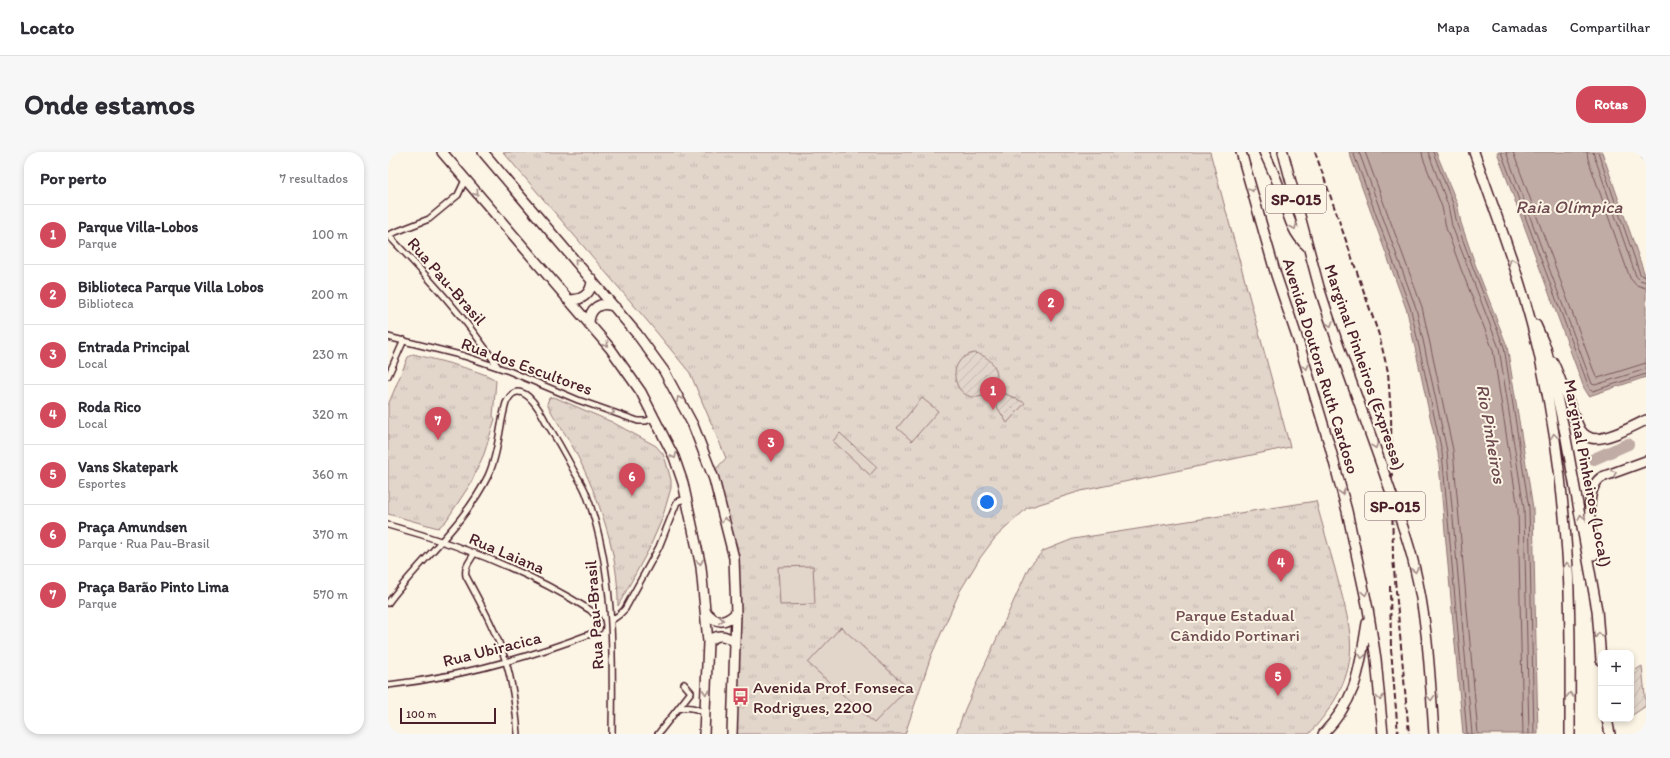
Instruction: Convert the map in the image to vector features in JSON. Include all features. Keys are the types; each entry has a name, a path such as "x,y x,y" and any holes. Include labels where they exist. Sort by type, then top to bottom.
{"highway":[{"path":"442,152 610,348 632,380 654,418 680,469 701,567 706,612 708,642 704,734"},
{"path":"483,152 615,307 664,371 693,425 709,466 724,513 734,558 736,642 732,734"},
{"name":"Avenida Doutora Ruth Cardoso","path":"1241,152 1276,275 1297,337 1342,490 1369,618 1376,659 1384,734"},
{"path":"1264,152 1278,183 1293,228 1301,241 1307,246"},
{"name":"Marginal Pinheiros (Expressa)","path":"1283,152 1307,246 1332,329 1405,534 1414,566 1427,639 1434,734"},
{"path":"1474,152 1524,298 1542,366 1552,417 1565,535 1569,628 1570,734"},
{"path":"567,299 578,300 583,297 590,290 592,280"},
{"name":"Marginal Pinheiros (Local)","path":"1524,298 1546,348 1567,441 1597,610 1600,650"},
{"path":"589,324 590,315 596,307 606,304 615,307"},
{"path":"1546,348 1560,376 1578,426 1586,435 1592,438 1597,438 1615,434 1646,420"},
{"path":"1597,610 1598,591 1590,523 1591,492 1595,483 1602,477 1646,461"},
{"path":"706,612 714,620 723,621 727,621 736,613"},
{"path":"1323,734 1342,712 1356,683 1369,618"},
{"path":"708,642 715,636 722,636 736,642"},
{"path":"1608,722 1610,734"}],"street":[{"path":"388,235 429,219 458,195 465,180"},
{"name":"Rua Pau-Brasil","path":"388,235 462,318 498,367"},
{"name":"Rua dos Escultores","path":"388,337 464,356 498,367 578,400 638,420 646,422 654,418"},
{"path":"388,376 404,340"},
{"name":"Rua Pau-Brasil","path":"441,541 466,512 481,490 489,473 499,442 506,402 515,392 521,392 528,396 543,417 586,491 604,553 612,620 612,734"},
{"path":"612,620 625,609 651,563 677,502 687,498"},
{"name":"Rua Laiana","path":"388,525 441,541 541,583 585,607 596,616 600,622 599,629"},
{"path":"388,603 441,541"},
{"path":"474,554 465,571 466,576 488,616 506,661 513,694 518,734"},
{"name":"Rua Ubiracica","path":"388,685 440,676 506,661 564,644 593,633 599,629"},
{"path":"658,734 691,692 684,684"},
{"path":"677,710 686,707 693,707 705,713"}],"green space":[{"path":"503,152 1210,152 1290,447 1081,491 1027,508 995,538 980,558 960,591 931,656 905,734 734,734 739,622 737,546 714,471 726,458 690,373"},
{"path":"974,353 980,354 990,360 996,370 996,381 994,387 991,387 1025,403 1007,423 987,391 987,394 976,397 967,395 960,390 956,382 955,373 957,365 964,357"},
{"path":"413,354 471,370 496,381 493,416 495,419 484,454 471,483 446,521 438,528 388,514 388,405 408,357"},
{"path":"554,397 612,422 656,446 663,454 666,462 671,480 671,488 662,519 649,549 618,606 615,566 606,526 584,469 572,445 547,404 549,398"},
{"path":"922,398 938,411 912,441 897,428"},
{"path":"840,433 877,467 870,475 833,441"},
{"name":"Parque Estadual Cândido Portinari","path":"1316,501 1347,616 1350,652 1347,673 1334,702 1309,734 956,734 965,709 1029,567 1043,551 1073,539"},
{"path":"813,566 815,604 780,605 778,567"},
{"path":"841,627 908,688 874,723 808,663"},
{"path":"1642,666 1646,706 1634,714 1634,686 1634,671"}],"water":[{"name":"Rio Pinheiros","path":"1349,152 1436,152 1457,203 1461,223 1475,264 1507,346 1533,508 1538,734 1463,734 1438,453 1407,311"},
{"name":"Raia Olímpica","path":"1497,152 1602,152 1646,278 1646,377 1589,396 1584,388"}],"waterway":[{"path":"1594,459 1628,444"}],"railway":[{"path":"1315,152 1379,335 1388,372 1391,415 1393,558 1409,734"},
{"path":"1390,586 1391,649 1398,734"}],"place":[{"name":"Biblioteca Parque Villa Lobos","path":"1051,322"},
{"name":"Parque Villa-Lobos","path":"993,410"},
{"name":"Praça Barão Pinto Lima","path":"438,440"},
{"name":"Entrada Principal","path":"771,462"},
{"name":"Praça Amundsen","path":"632,496"},
{"name":"Roda Rico","path":"1281,582"},
{"name":"Vans Skatepark","path":"1278,696"},
{"name":"Avenida Prof. Fonseca Rodrigues, 2200","path":"740,697"}]}
